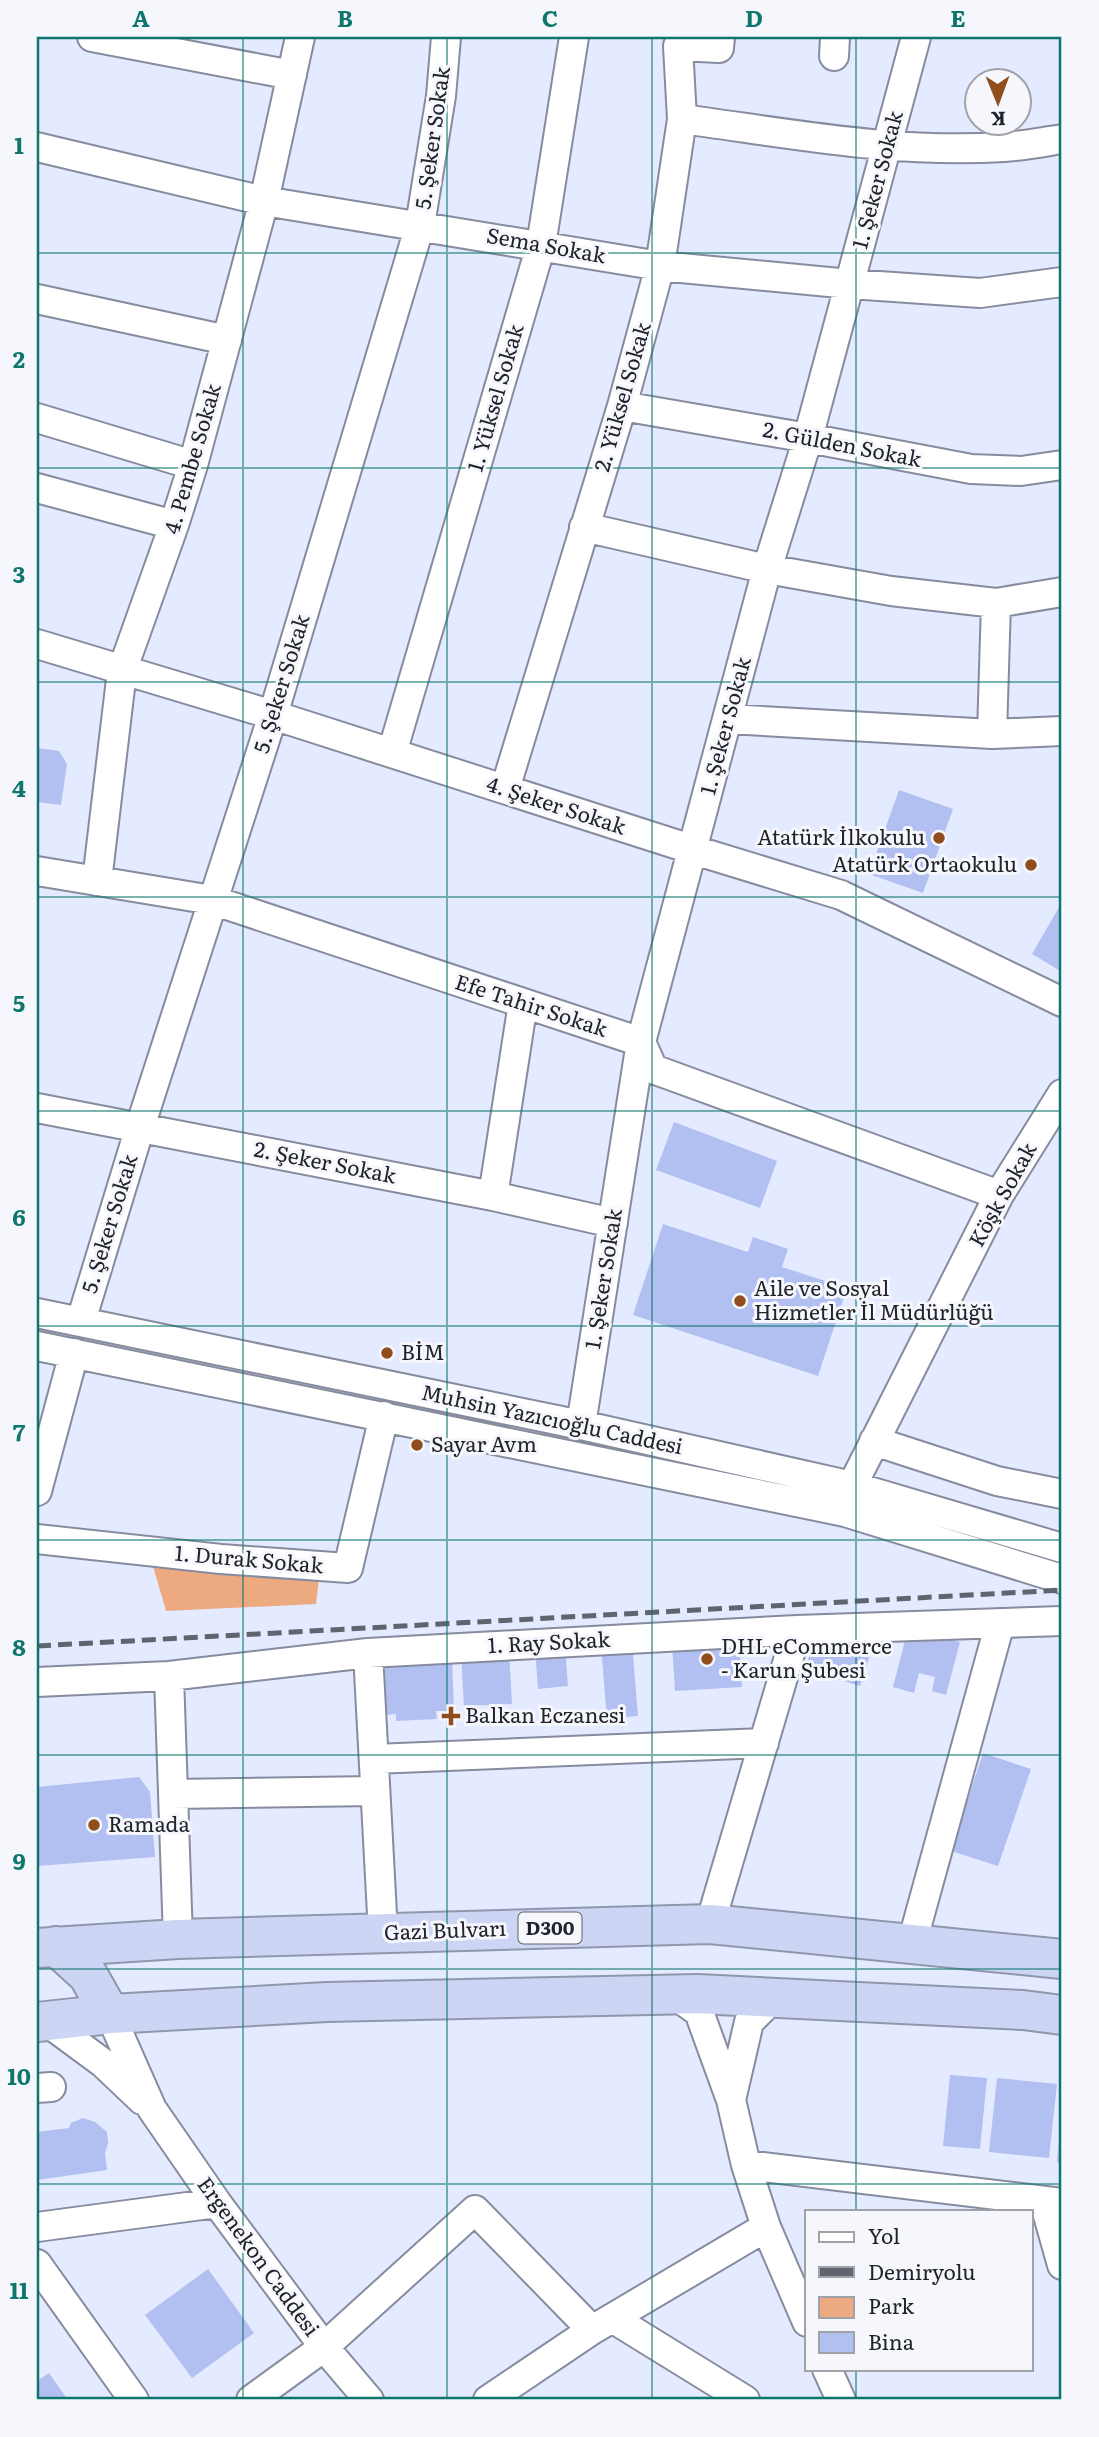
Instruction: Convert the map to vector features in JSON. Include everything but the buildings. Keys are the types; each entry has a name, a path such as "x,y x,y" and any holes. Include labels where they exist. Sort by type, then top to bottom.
{"highway":[{"name":"Gazi Bulvarı","path":"43,1945 710,1924 1062,1959"},
{"path":"43,1945 88,1975 110,2014"},
{"path":"40,2020 327,2003 675,1995 1023,2010 1062,2015"}],"street":[{"path":"92,37 292,75"},
{"name":"4. Pembe Sokak","path":"97,881 122,671 193,465 264,201 300,37"},
{"name":"5. Şeker Sokak","path":"80,1321 212,901 274,715 420,225 441,96 446,37"},
{"name":"1. Yüksel Sokak","path":"392,754 541,245 574,37"},
{"name":"2. Yüksel Sokak","path":"505,789 622,406 660,266 682,119 677,41 719,48 720,37"},
{"name":"1. Şeker Sokak","path":"581,1425 641,1042 767,569 808,438 916,37"},
{"path":"682,119 888,146 934,149 1005,147 1062,139"},
{"name":"Sema Sokak","path":"37,147 264,201 660,266 980,293 1062,282"},
{"path":"37,299 227,340"},
{"name":"2. Gülden Sokak","path":"622,406 971,469 1021,471 1062,465"},
{"path":"37,418 193,465"},
{"path":"37,490 174,525"},
{"path":"584,527 767,569 891,591 996,603 1062,592"},
{"path":"992,734 996,603"},
{"name":"4. Şeker Sokak","path":"37,644 274,715 841,895 1062,1002"},
{"path":"728,719 992,734 1062,731"},
{"name":"Efe Tahir Sokak","path":"37,871 212,901 641,1042"},
{"path":"493,1196 523,1003"},
{"path":"641,1042 653,1069 999,1195"},
{"name":"Köşk Sokak","path":"849,1499 874,1441 999,1195 1062,1094"},
{"name":"2. Şeker Sokak","path":"37,1108 493,1196 613,1223"},
{"name":"Muhsin Yazıcıoğlu Caddesi","path":"37,1313 581,1425 849,1499 1062,1548"},
{"name":"Muhsin Yazıcıoğlu Caddesi","path":"37,1346 384,1416 849,1499 1062,1579"},
{"path":"37,1491 74,1353"},
{"name":"1. Durak Sokak","path":"37,1539 221,1559 348,1568 384,1416"},
{"path":"874,1441 997,1481 1062,1494"},
{"name":"1. Ray Sokak","path":"37,1682 169,1676 368,1653 797,1630 1062,1621"},
{"path":"912,1943 1000,1623"},
{"path":"710,1924 797,1630"},
{"path":"368,1653 383,1933"},
{"path":"169,1676 178,1939"},
{"path":"374,1759 764,1743"},
{"path":"173,1794 375,1791"},
{"path":"675,1995 699,2012 731,2100 746,2165 766,2227 805,2317"},
{"path":"731,2100 748,2022 774,1998"},
{"path":"110,2014 152,2109"},
{"path":"40,2020 103,2063 152,2109"},
{"name":"Ergenekon Caddesi","path":"152,2109 217,2203 324,2347 369,2400"},
{"path":"746,2165 1053,2202 1062,2265"},
{"path":"37,2227 217,2203"},
{"path":"251,2400 324,2347 475,2210 602,2324 746,2400"},
{"path":"488,2400 602,2324 766,2227"},
{"path":"37,2264 134,2400"},
{"path":"827,2370 841,2400"}],"green space":[{"path":"153,1566 320,1570 316,1604 166,1611"}],"railway":[{"path":"37,1646 1062,1590"}],"place":[{"name":"Atatürk İlkokulu","path":"939,838"},
{"name":"Atatürk Ortaokulu","path":"1031,865"},
{"name":"Aile ve Sosyal Hizmetler İl Müdürlüğü","path":"740,1301"},
{"name":"BİM","path":"387,1353"},
{"name":"Sayar Avm","path":"417,1445"},
{"name":"DHL eCommerce - Karun Şubesi","path":"707,1659"},
{"name":"Balkan Eczanesi","path":"451,1716"},
{"name":"Ramada","path":"94,1825"}]}
